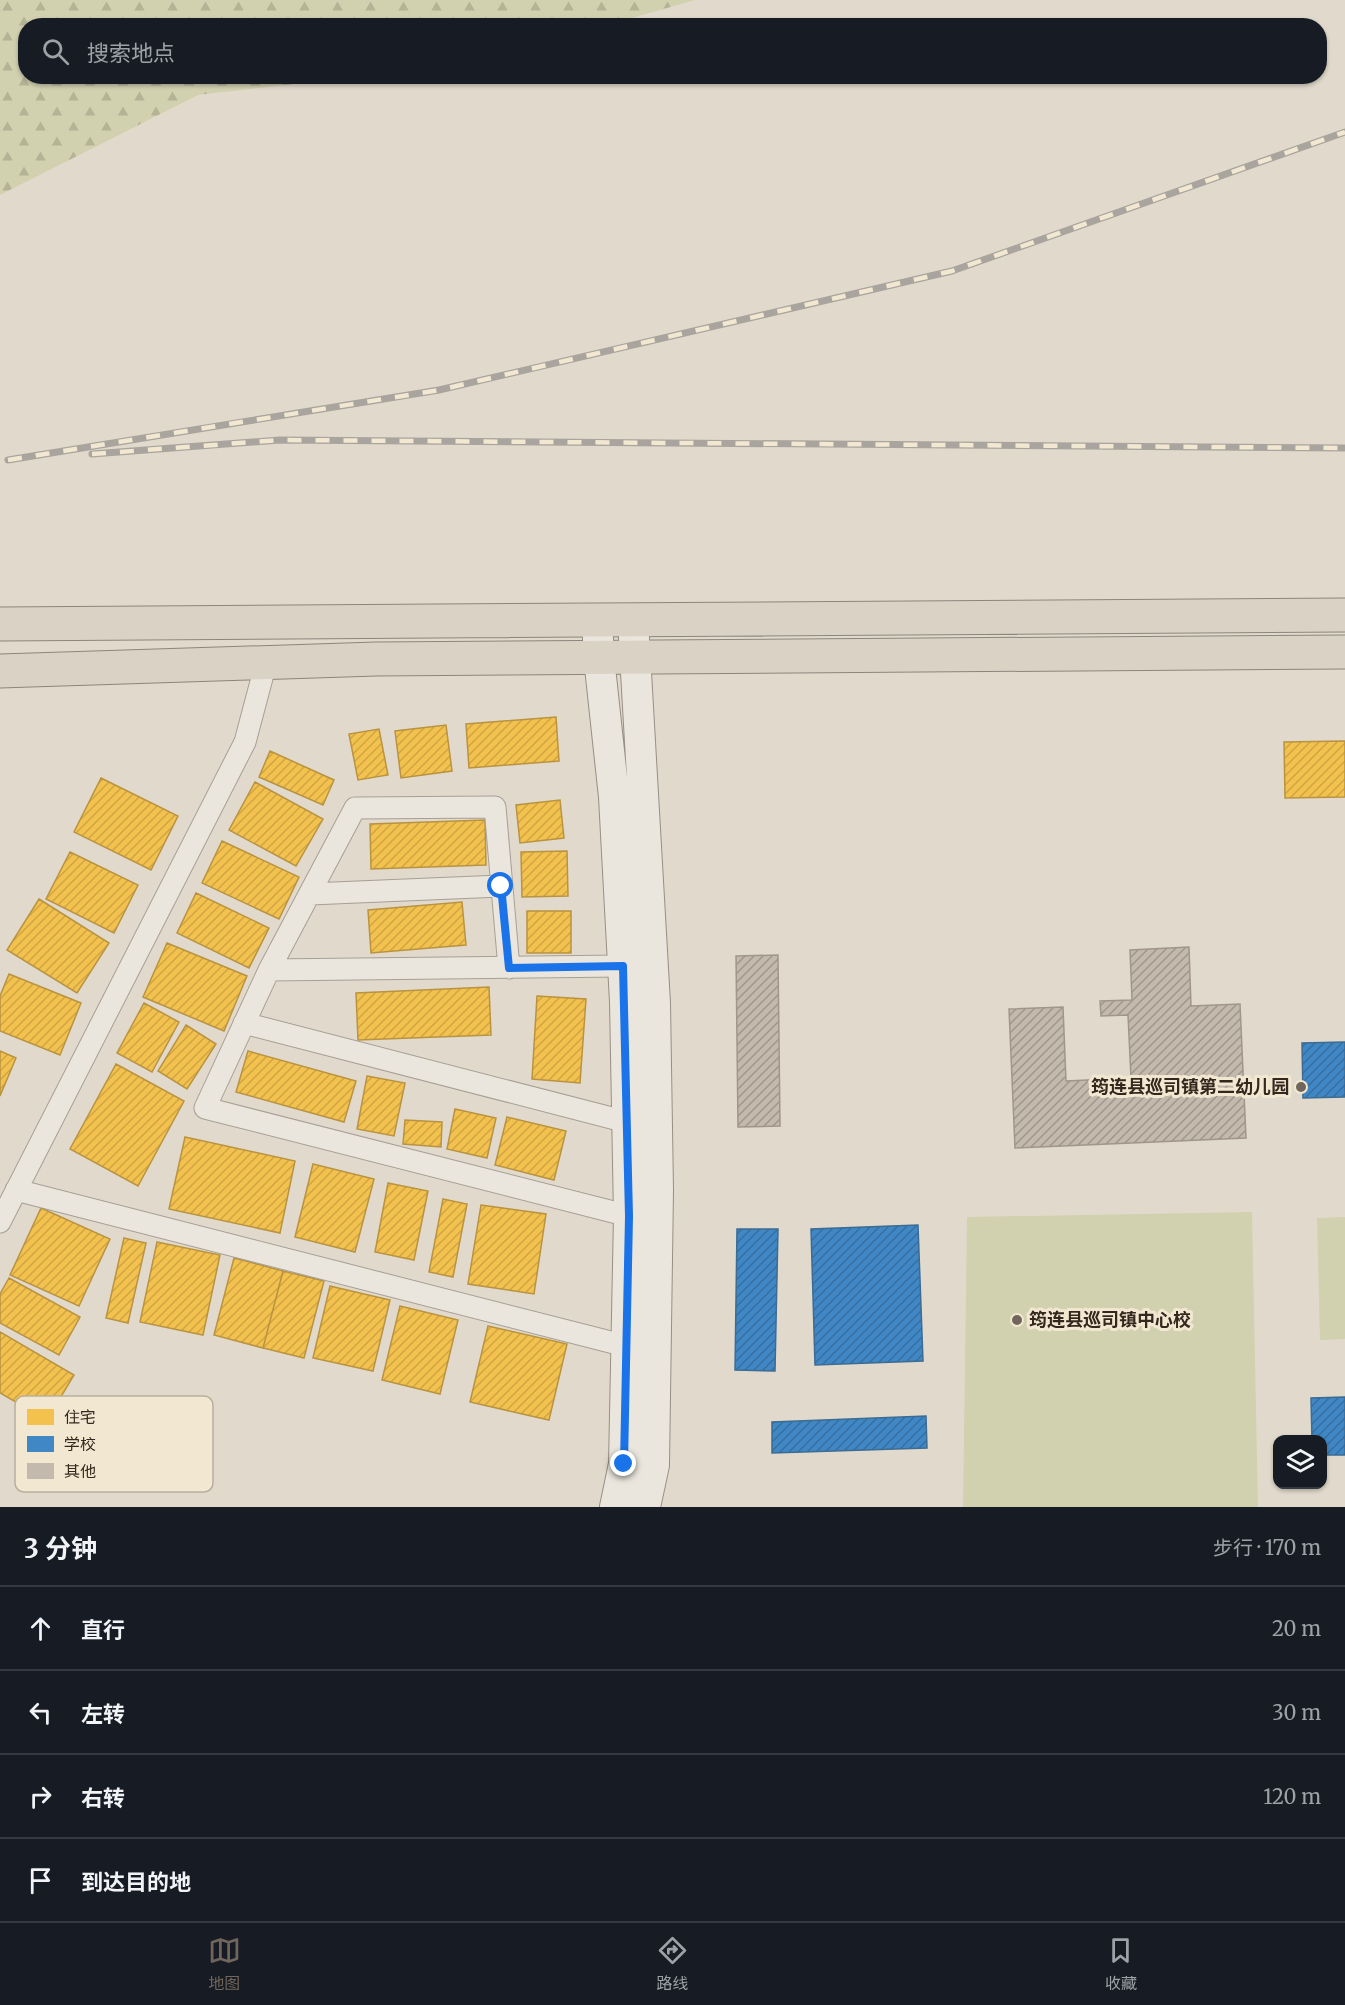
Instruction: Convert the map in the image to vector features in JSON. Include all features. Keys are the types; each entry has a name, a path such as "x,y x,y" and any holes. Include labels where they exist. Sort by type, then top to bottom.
{"highway":[{"path":"0,624 1345,615"},
{"path":"0,671 376,660 1345,652"}],"main road":[{"path":"633,620 655,1003 658,1190 654,1465 645,1507"},
{"path":"597,621 614,797 623,966 629,1216 624,1464 615,1507"}],"street":[{"path":"0,1222 244,742 266,663"},
{"path":"509,968 495,807 355,808 269,970 205,1108 629,1216"},
{"path":"310,894 501,886"},
{"path":"269,970 623,966"},
{"path":"243,1023 627,1122"},
{"path":"16,1190 626,1346"}],"green space":[{"path":"0,0 695,0 632,18 18,18 18,84 293,84 198,95 0,195"},
{"path":"1252,1212 1258,1507 963,1507 967,1217"},
{"path":"1345,1217 1345,1339 1320,1340 1317,1218"}],"building: 住宅":[{"path":"556,717 559,761 469,768 466,724"},
{"path":"446,725 452,771 401,778 395,731"},
{"path":"379,729 388,775 358,780 349,734"},
{"path":"1345,741 1345,797 1285,798 1284,742"},
{"path":"270,751 334,780 323,805 259,777"},
{"path":"101,778 178,816 151,870 74,832"},
{"path":"255,782 323,819 296,866 229,830"},
{"path":"560,800 564,838 520,843 516,805"},
{"path":"485,820 486,865 371,869 370,824"},
{"path":"222,841 299,877 279,919 202,883"},
{"path":"567,851 568,896 522,897 521,852"},
{"path":"70,852 138,885 114,933 46,899"},
{"path":"196,893 269,928 249,968 177,933"},
{"path":"39,899 109,943 77,993 7,950"},
{"path":"462,902 466,945 371,953 368,910"},
{"path":"527,911 571,911 571,953 527,953"},
{"path":"167,943 247,976 224,1031 143,997"},
{"path":"9,974 81,1003 60,1055 0,1031 0,996"},
{"path":"489,987 491,1035 358,1040 356,993"},
{"path":"537,996 586,999 580,1083 532,1079"},
{"path":"144,1003 179,1022 152,1072 117,1053"},
{"path":"186,1025 216,1044 187,1089 158,1071"},
{"path":"0,1051 16,1058 0,1096"},
{"path":"248,1051 356,1081 344,1122 236,1092"},
{"path":"116,1064 184,1101 138,1186 70,1149"},
{"path":"367,1076 405,1083 394,1136 357,1129"},
{"path":"455,1109 496,1118 487,1158 447,1149"},
{"path":"507,1117 566,1131 554,1180 495,1165"},
{"path":"405,1120 442,1122 441,1147 403,1144"},
{"path":"185,1137 295,1161 280,1233 169,1209"},
{"path":"313,1164 374,1179 355,1252 295,1237"},
{"path":"388,1183 428,1191 414,1260 375,1252"},
{"path":"443,1199 467,1204 453,1277 429,1272"},
{"path":"481,1205 546,1214 534,1294 468,1284"},
{"path":"41,1208 110,1239 79,1306 10,1275"},
{"path":"124,1238 146,1243 128,1323 106,1318"},
{"path":"157,1242 220,1255 203,1335 140,1322"},
{"path":"234,1258 283,1271 263,1348 214,1335"},
{"path":"283,1271 324,1281 304,1358 263,1348"},
{"path":"9,1278 80,1317 59,1355 0,1323 0,1294"},
{"path":"330,1286 390,1300 373,1371 313,1358"},
{"path":"400,1306 458,1320 440,1394 382,1380"},
{"path":"488,1326 567,1344 549,1420 470,1402"},
{"path":"0,1332 74,1375 61,1396 15,1396 15,1402 0,1393"}],"building: 学校":[{"path":"1345,1042 1345,1097 1303,1098 1302,1043"},
{"path":"918,1225 923,1361 815,1365 811,1229"},
{"path":"737,1229 778,1229 775,1371 735,1370"},
{"path":"1345,1397 1345,1455 1327,1455 1327,1435 1312,1435 1311,1398"},
{"path":"926,1416 927,1448 772,1453 772,1422"}],"building: 其他":[{"path":"1189,947 1191,1006 1240,1004 1246,1138 1015,1148 1009,1009 1063,1007 1066,1081 1131,1078 1128,1015 1101,1016 1100,1001 1132,1000 1130,950"},
{"path":"778,955 780,1126 738,1127 736,956"}],"railway":[{"path":"8,460 439,390 952,271 1345,132"},
{"path":"92,454 280,440 1345,448"}],"place":[{"name":"筠连县巡司镇第二幼儿园","path":"1301,1087"},
{"name":"筠连县巡司镇中心校","path":"1017,1320"}],"route":[{"path":"501,886 509,968 623,966 629,1216 624,1464"}]}
